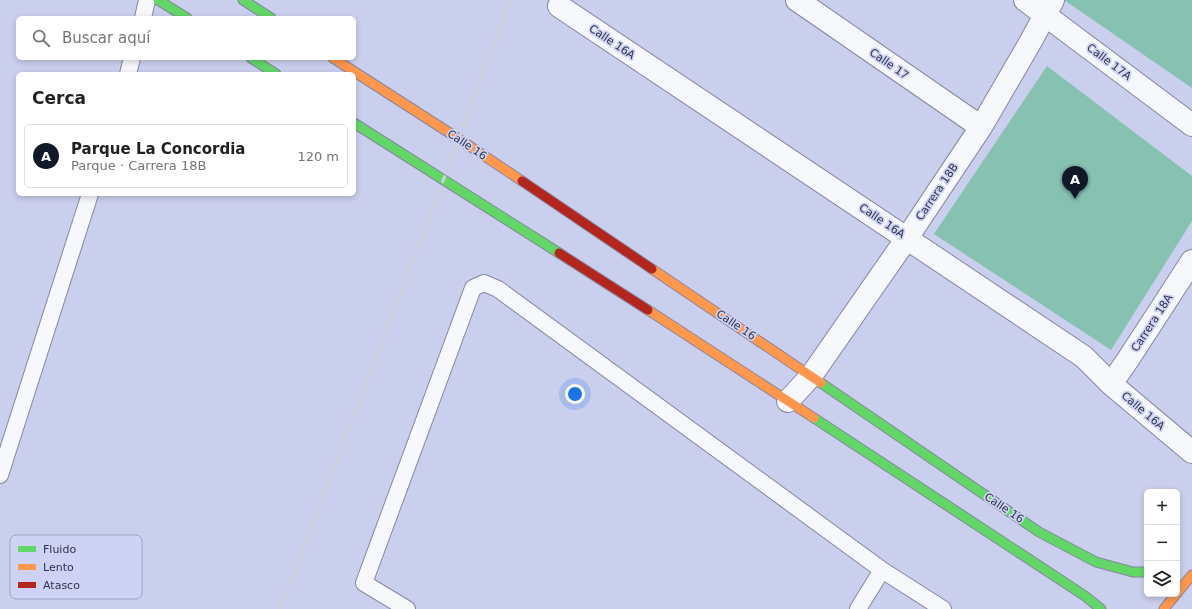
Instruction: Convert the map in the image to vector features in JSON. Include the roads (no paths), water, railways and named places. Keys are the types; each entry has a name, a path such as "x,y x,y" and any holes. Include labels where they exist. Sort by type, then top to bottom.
{"street":[{"path":"158,0 184,16"},
{"path":"243,0 268,16"},
{"name":"Calle 17","path":"797,0 981,127"},
{"name":"Calle 17A","path":"1025,0 1049,7 1192,125"},
{"name":"Calle 16A","path":"559,6 1084,357 1110,384 1192,452"},
{"name":"Carrera 18B","path":"788,401 811,376 907,238 981,127 1049,7"},
{"path":"253,60 273,72"},
{"name":"Calle 16","path":"336,60 355,72"},
{"name":"Calle 16","path":"356,73 459,139 811,376 1039,532 1096,562 1133,572 1144,572"},
{"path":"356,124 444,179 788,401 1079,592 1101,609"},
{"name":"Carrera 18A","path":"1110,384 1127,361 1192,261"},
{"path":"1180,588 1190,570"},
{"path":"1164,609 1174,597"}],"lane":[{"path":"143,16 147,0"},
{"path":"128,72 132,60"},
{"path":"0,475 89,196"},
{"path":"407,609 364,583 473,288 484,283 498,289 882,570 943,609"},
{"path":"858,609 882,570"}],"railway":[{"path":"280,609 459,139 510,0"}],"place":[{"name":"Parque La Concordia","path":"1075,199"}]}
